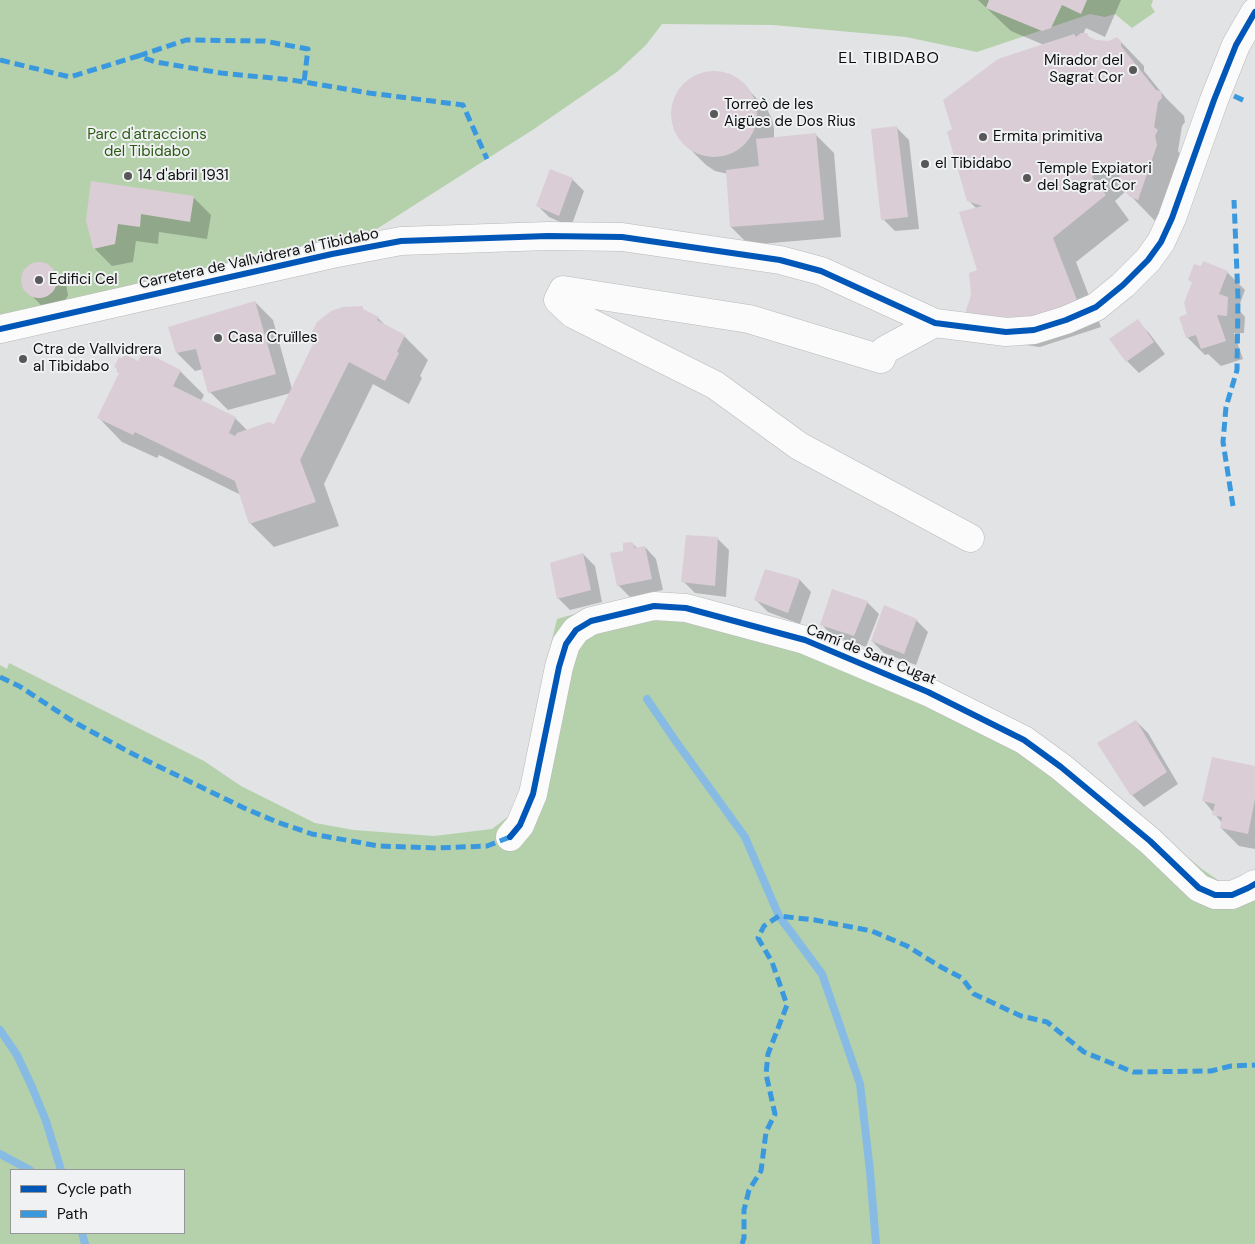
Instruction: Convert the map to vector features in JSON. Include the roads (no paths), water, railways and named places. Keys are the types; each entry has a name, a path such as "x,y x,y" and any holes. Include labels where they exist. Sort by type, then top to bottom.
{"street":[{"name":"Carretera de Vallvidrera al Tibidabo","path":"0,329 332,254 401,241 548,236 622,237 780,260 821,272 935,323 1006,332 1034,330 1066,320 1096,307 1123,285 1148,260 1161,242 1172,218 1214,100 1236,45 1255,12"},
{"path":"935,323 886,350 881,359 750,319 563,290 558,300 573,314 715,385 799,446 970,538"},
{"name":"Camí de Sant Cugat","path":"510,837 520,825 532,794 559,667 566,644 576,630 591,621 654,606 686,608 804,640 928,692 1024,740 1061,767 1150,841 1199,888 1215,895 1232,895 1255,884"}],"waterway":[{"path":"647,699 745,837 779,916 822,974 860,1084 876,1244"},
{"path":"0,1030 17,1055 32,1087 46,1121 61,1169"},
{"path":"0,1154 28,1169"},
{"path":"82,1234 85,1244"}],"place":[{"name":"Mirador del Sagrat Cor","path":"1133,70"},
{"name":"Torreò de les Aigües de Dos Rius","path":"714,114"},
{"name":"Ermita primitiva","path":"983,137"},
{"name":"el Tibidabo","path":"925,164"},
{"name":"14 d'abril 1931","path":"128,176"},
{"name":"Temple Expiatori del Sagrat Cor","path":"1027,178"},
{"name":"Edifici Cel","path":"39,280"},
{"name":"Casa Cruïlles","path":"218,338"},
{"name":"Ctra de Vallvidrera al Tibidabo","path":"23,359"}],"district":[{"name":"EL TIBIDABO","path":"889,59"}],"park label":[{"name":"Parc d'atraccions del Tibidabo","path":"147,144"}]}
